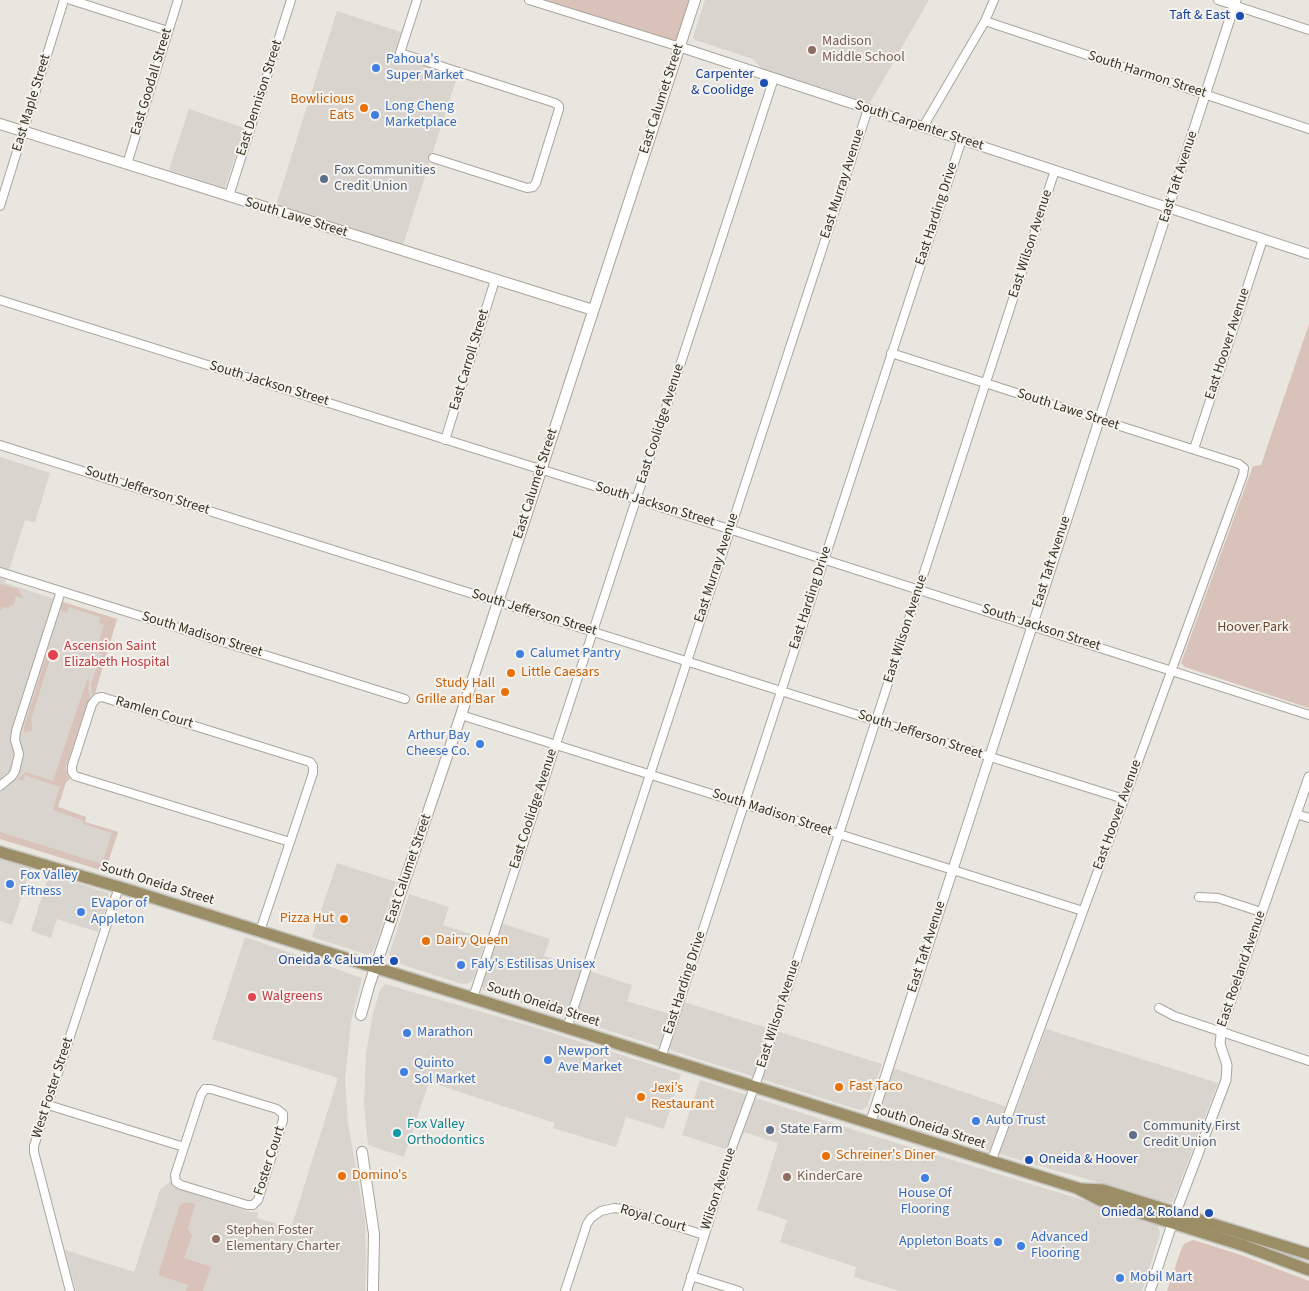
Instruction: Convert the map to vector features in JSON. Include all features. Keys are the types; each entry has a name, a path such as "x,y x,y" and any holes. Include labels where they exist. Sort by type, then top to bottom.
{"main road":[{"name":"East Calumet Street","path":"361,1015 695,0"},
{"name":"South Lawe Street","path":"0,124 593,310"},
{"name":"South Oneida Street","path":"0,852 119,887 1077,1188 1100,1200 1309,1254"},
{"path":"362,1152 374,1234 374,1291"},
{"name":"South Oneida Street","path":"1174,1218 1309,1270"}],"street":[{"name":"East Maple Street","path":"0,206 64,0"},
{"path":"71,0 168,31"},
{"name":"East Goodall Street","path":"127,164 178,0"},
{"name":"East Dennison Street","path":"229,196 291,0"},
{"path":"418,0 400,53 555,103 559,106 559,112 536,183 532,187 527,188 433,158"},
{"name":"South Carpenter Street","path":"529,0 680,47 1309,254"},
{"path":"923,127 985,21 994,0"},
{"path":"1218,0 1236,3 1309,30"},
{"name":"East Taft Avenue","path":"870,1124 988,756 1236,3"},
{"name":"South Harmon Street","path":"985,21 1309,128"},
{"name":"East Coolidge Avenue","path":"473,998 774,78"},
{"name":"East Murray Avenue","path":"567,1028 868,109"},
{"name":"East Harding Drive","path":"661,1058 962,139"},
{"name":"East Wilson Avenue","path":"754,1088 1056,170"},
{"name":"East Hoover Avenue","path":"1194,449 1263,239"},
{"name":"East Carroll Street","path":"445,440 495,280"},
{"name":"South Jackson Street","path":"0,300 636,499 1309,714"},
{"name":"South Lawe Street","path":"891,353 1194,449 1238,464 1244,468"},
{"name":"South Jefferson Street","path":"0,445 1124,799"},
{"name":"East Hoover Avenue","path":"991,1162 1172,670 1244,468"},
{"name":"South Madison Street","path":"0,572 405,699"},
{"path":"0,786 15,771 19,754 15,740 16,731 60,591"},
{"name":"Ramlen Court","path":"260,932 290,842 313,773 313,766 310,762 104,698 97,698 93,702 72,766 72,772 75,776 290,842"},
{"name":"South Madison Street","path":"461,715 1083,911"},
{"name":"East Roeland Avenue","path":"1150,1291 1174,1218 1226,1080 1228,1073 1222,1051 1221,1031 1309,777"},
{"path":"1296,814 1309,818"},
{"name":"West Foster Street","path":"70,1291 34,1152 36,1140 119,887"},
{"path":"1199,898 1218,898 1261,912"},
{"path":"1159,1008 1174,1016 1309,1060"},
{"name":"Wilson Avenue","path":"686,1291 754,1088"},
{"name":"Foster Court","path":"211,1089 277,1109 283,1114 283,1120 258,1200 253,1205 247,1206 178,1184 175,1175 184,1147 201,1095 205,1090 211,1089"},
{"path":"48,1105 184,1147"},
{"name":"Royal Court","path":"565,1291 587,1224 591,1218 601,1211 614,1208 623,1209 704,1235"},
{"path":"691,1276 739,1291"}],"shaded area":[{"name":"Madison Middle School","path":"705,0 929,0 870,103 763,70 753,59 695,40 693,37"},
{"name":"Long Cheng Marketplace","path":"337,11 401,32 394,56 457,77 403,245 276,205"},
{"path":"189,109 244,128 225,188 169,170"},
{"name":"Ascension Saint Elizabeth Hospital","path":"0,457 50,473 35,522 25,520 5,583 117,619 95,693 88,699 66,767 67,775 70,779 66,782 58,807 86,817 85,822 118,832 105,872 0,838"},
{"path":"0,858 31,868 12,925 0,921"},
{"path":"337,863 396,882 376,944 373,951 368,955 312,937"},
{"path":"49,874 108,893 109,898 98,932 57,919 51,938 31,931"},
{"path":"409,894 449,907 443,925 486,939 474,977 470,983 462,984 391,961 389,954"},
{"path":"501,923 550,939 544,956 632,985 627,1001 679,1017 684,1002 882,1064 867,1107 861,1110 837,1103 483,990 482,984"},
{"path":"245,937 362,978 351,1022 345,1080 348,1123 365,1220 365,1291 76,1291 65,1250 134,1272 160,1190 171,1181 175,1187 250,1212 258,1212 257,1218 291,1228 338,1078 212,1039"},
{"path":"385,984 537,1028 681,1074 664,1129 626,1117 616,1147 553,1128 555,1123 429,1082 404,1157 368,1145 364,1104 366,1054 373,1013 380,990"},
{"path":"1046,1029 1218,1083 1173,1201 1170,1203 1013,1158 881,1115 882,1102 893,1068 1016,1110"},
{"path":"700,1080 867,1134 1152,1221 1158,1226 1160,1234 1142,1291 900,1291 854,1277 856,1267 780,1242 787,1220 757,1210 778,1143 744,1132 735,1152 682,1135"}],"green space":[{"path":"529,0 695,0 680,47"},
{"name":"Hoover Park","path":"1309,324 1309,708 1185,667 1181,663 1253,466 1261,465"},
{"path":"0,584 18,589 24,599 16,596 13,606 10,605 9,608 4,607 0,610"},
{"path":"62,602 117,619 95,693 92,694 91,684 102,654 96,651 104,625 99,623 100,617 69,607 67,612 62,611 60,607"},
{"path":"49,648 53,649 31,719 32,730 24,733 24,728"},
{"path":"87,680 89,681 88,689 90,696 66,767 67,775 70,779 66,782 58,807 86,817 85,822 118,832 105,871 0,839 0,832 102,864 112,833 84,824 82,820 53,810 60,787 25,775 23,781 18,779 26,772 53,781"},
{"path":"186,1202 195,1204 188,1229 192,1235 184,1258 211,1267 203,1291 186,1291 188,1285 158,1275 180,1205"},
{"path":"1193,1240 1238,1254 1309,1281 1309,1291 1167,1291 1184,1244"}],"place":[{"name":"Taft & East","path":"1240,16"},
{"name":"Madison Middle School","path":"812,50"},
{"name":"Pahoua's Super Market","path":"376,68"},
{"name":"Carpenter & Coolidge","path":"764,83"},
{"name":"Bowlicious Eats","path":"364,108"},
{"name":"Long Cheng Marketplace","path":"375,115"},
{"name":"Fox Communities Credit Union","path":"324,179"},
{"name":"Calumet Pantry","path":"520,654"},
{"name":"Ascension Saint Elizabeth Hospital","path":"53,655"},
{"name":"Little Caesars","path":"511,673"},
{"name":"Study Hall Grille and Bar","path":"505,692"},
{"name":"Arthur Bay Cheese Co.","path":"480,744"},
{"name":"Fox Valley Fitness","path":"10,884"},
{"name":"EVapor of Appleton","path":"81,912"},
{"name":"Pizza Hut","path":"344,919"},
{"name":"Dairy Queen","path":"426,941"},
{"name":"Oneida & Calumet","path":"394,961"},
{"name":"Faly's Estilisas Unisex","path":"461,965"},
{"name":"Walgreens","path":"252,997"},
{"name":"Marathon","path":"407,1033"},
{"name":"Newport Ave Market","path":"548,1060"},
{"name":"Quinto Sol Market","path":"404,1072"},
{"name":"Fast Taco","path":"839,1087"},
{"name":"Jexi’s Restaurant","path":"641,1097"},
{"name":"Auto Trust","path":"976,1121"},
{"name":"State Farm","path":"770,1130"},
{"name":"Fox Valley Orthodontics","path":"397,1133"},
{"name":"Community First Credit Union","path":"1133,1135"},
{"name":"Schreiner's Diner","path":"826,1156"},
{"name":"Oneida & Hoover","path":"1029,1160"},
{"name":"Domino's","path":"342,1176"},
{"name":"KinderCare","path":"787,1177"},
{"name":"House Of Flooring","path":"925,1178"},
{"name":"Onieda & Roland","path":"1209,1213"},
{"name":"Stephen Foster Elementary Charter","path":"216,1239"},
{"name":"Appleton Boats","path":"998,1242"},
{"name":"Advanced Flooring","path":"1021,1246"},
{"name":"Mobil Mart","path":"1120,1278"}]}
